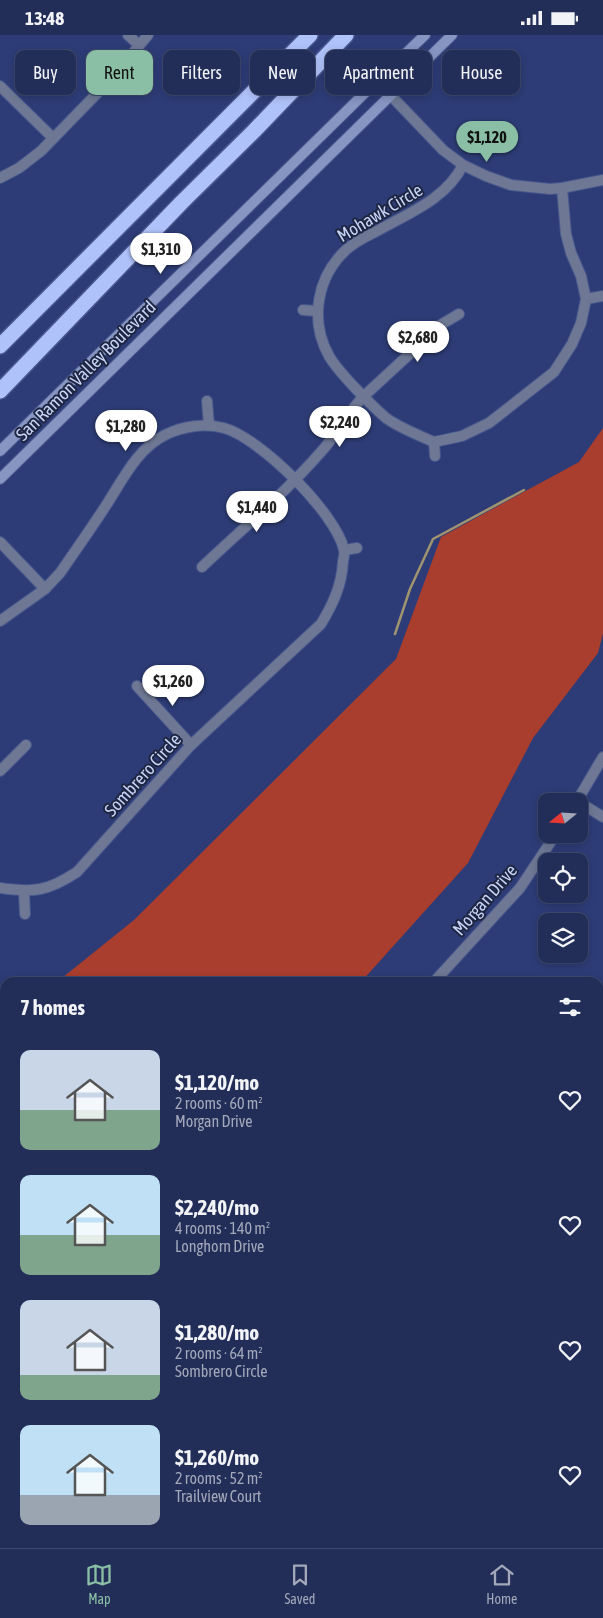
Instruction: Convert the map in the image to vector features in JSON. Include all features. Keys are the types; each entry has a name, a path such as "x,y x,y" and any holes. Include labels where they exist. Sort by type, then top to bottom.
{"highway":[{"path":"0,345 310,35"},
{"path":"0,391 346,35"}],"main road":[{"name":"San Ramon Valley Boulevard","path":"410,50 426,35"},
{"name":"San Ramon Valley Boulevard","path":"432,54 452,35"},
{"name":"San Ramon Valley Boulevard","path":"0,451 363,95"},
{"name":"San Ramon Valley Boulevard","path":"0,479 390,95"}],"street":[{"path":"128,35 139,45"},
{"path":"0,178 30,160 53,138 112,79 148,35"},
{"path":"0,86 53,138"},
{"path":"390,95 443,150 463,165 486,176 511,185 525,187 562,188 603,180"},
{"name":"Mohawk Circle","path":"434,442 387,418 343,375 328,354 321,333 317,311 318,300 325,279 347,249 361,239 432,201 448,187 463,165"},
{"path":"435,456 434,442 462,436 489,423 554,372 572,344 581,323 586,299 581,276 566,235 562,188"},
{"path":"586,299 603,296"},
{"path":"303,310 317,311"},
{"path":"202,567 295,480 322,452 353,407 364,396 442,324 459,314"},
{"path":"207,401 209,425"},
{"name":"Sombrero Circle","path":"0,621 45,589 60,573 135,460 165,435 189,427 209,425 225,428 240,434 261,448 319,506 334,527 344,550 343,570 339,588 332,606 321,624 191,745 77,872 63,882 41,890 24,892 0,889"},
{"path":"0,542 45,589"},
{"path":"344,550 357,548"},
{"path":"138,686 191,745"},
{"path":"0,771 26,745"},
{"path":"583,793 603,757"},
{"path":"588,807 603,817"},
{"name":"Morgan Drive","path":"438,977 520,888 550,843"},
{"path":"24,892 25,913"}],"shaded area":[{"path":"603,428 603,633 598,653 533,738 468,863 365,977 63,977 134,920 396,659 441,537 579,462"}],"waterway":[{"path":"395,634 410,589 433,539 524,490"}]}
